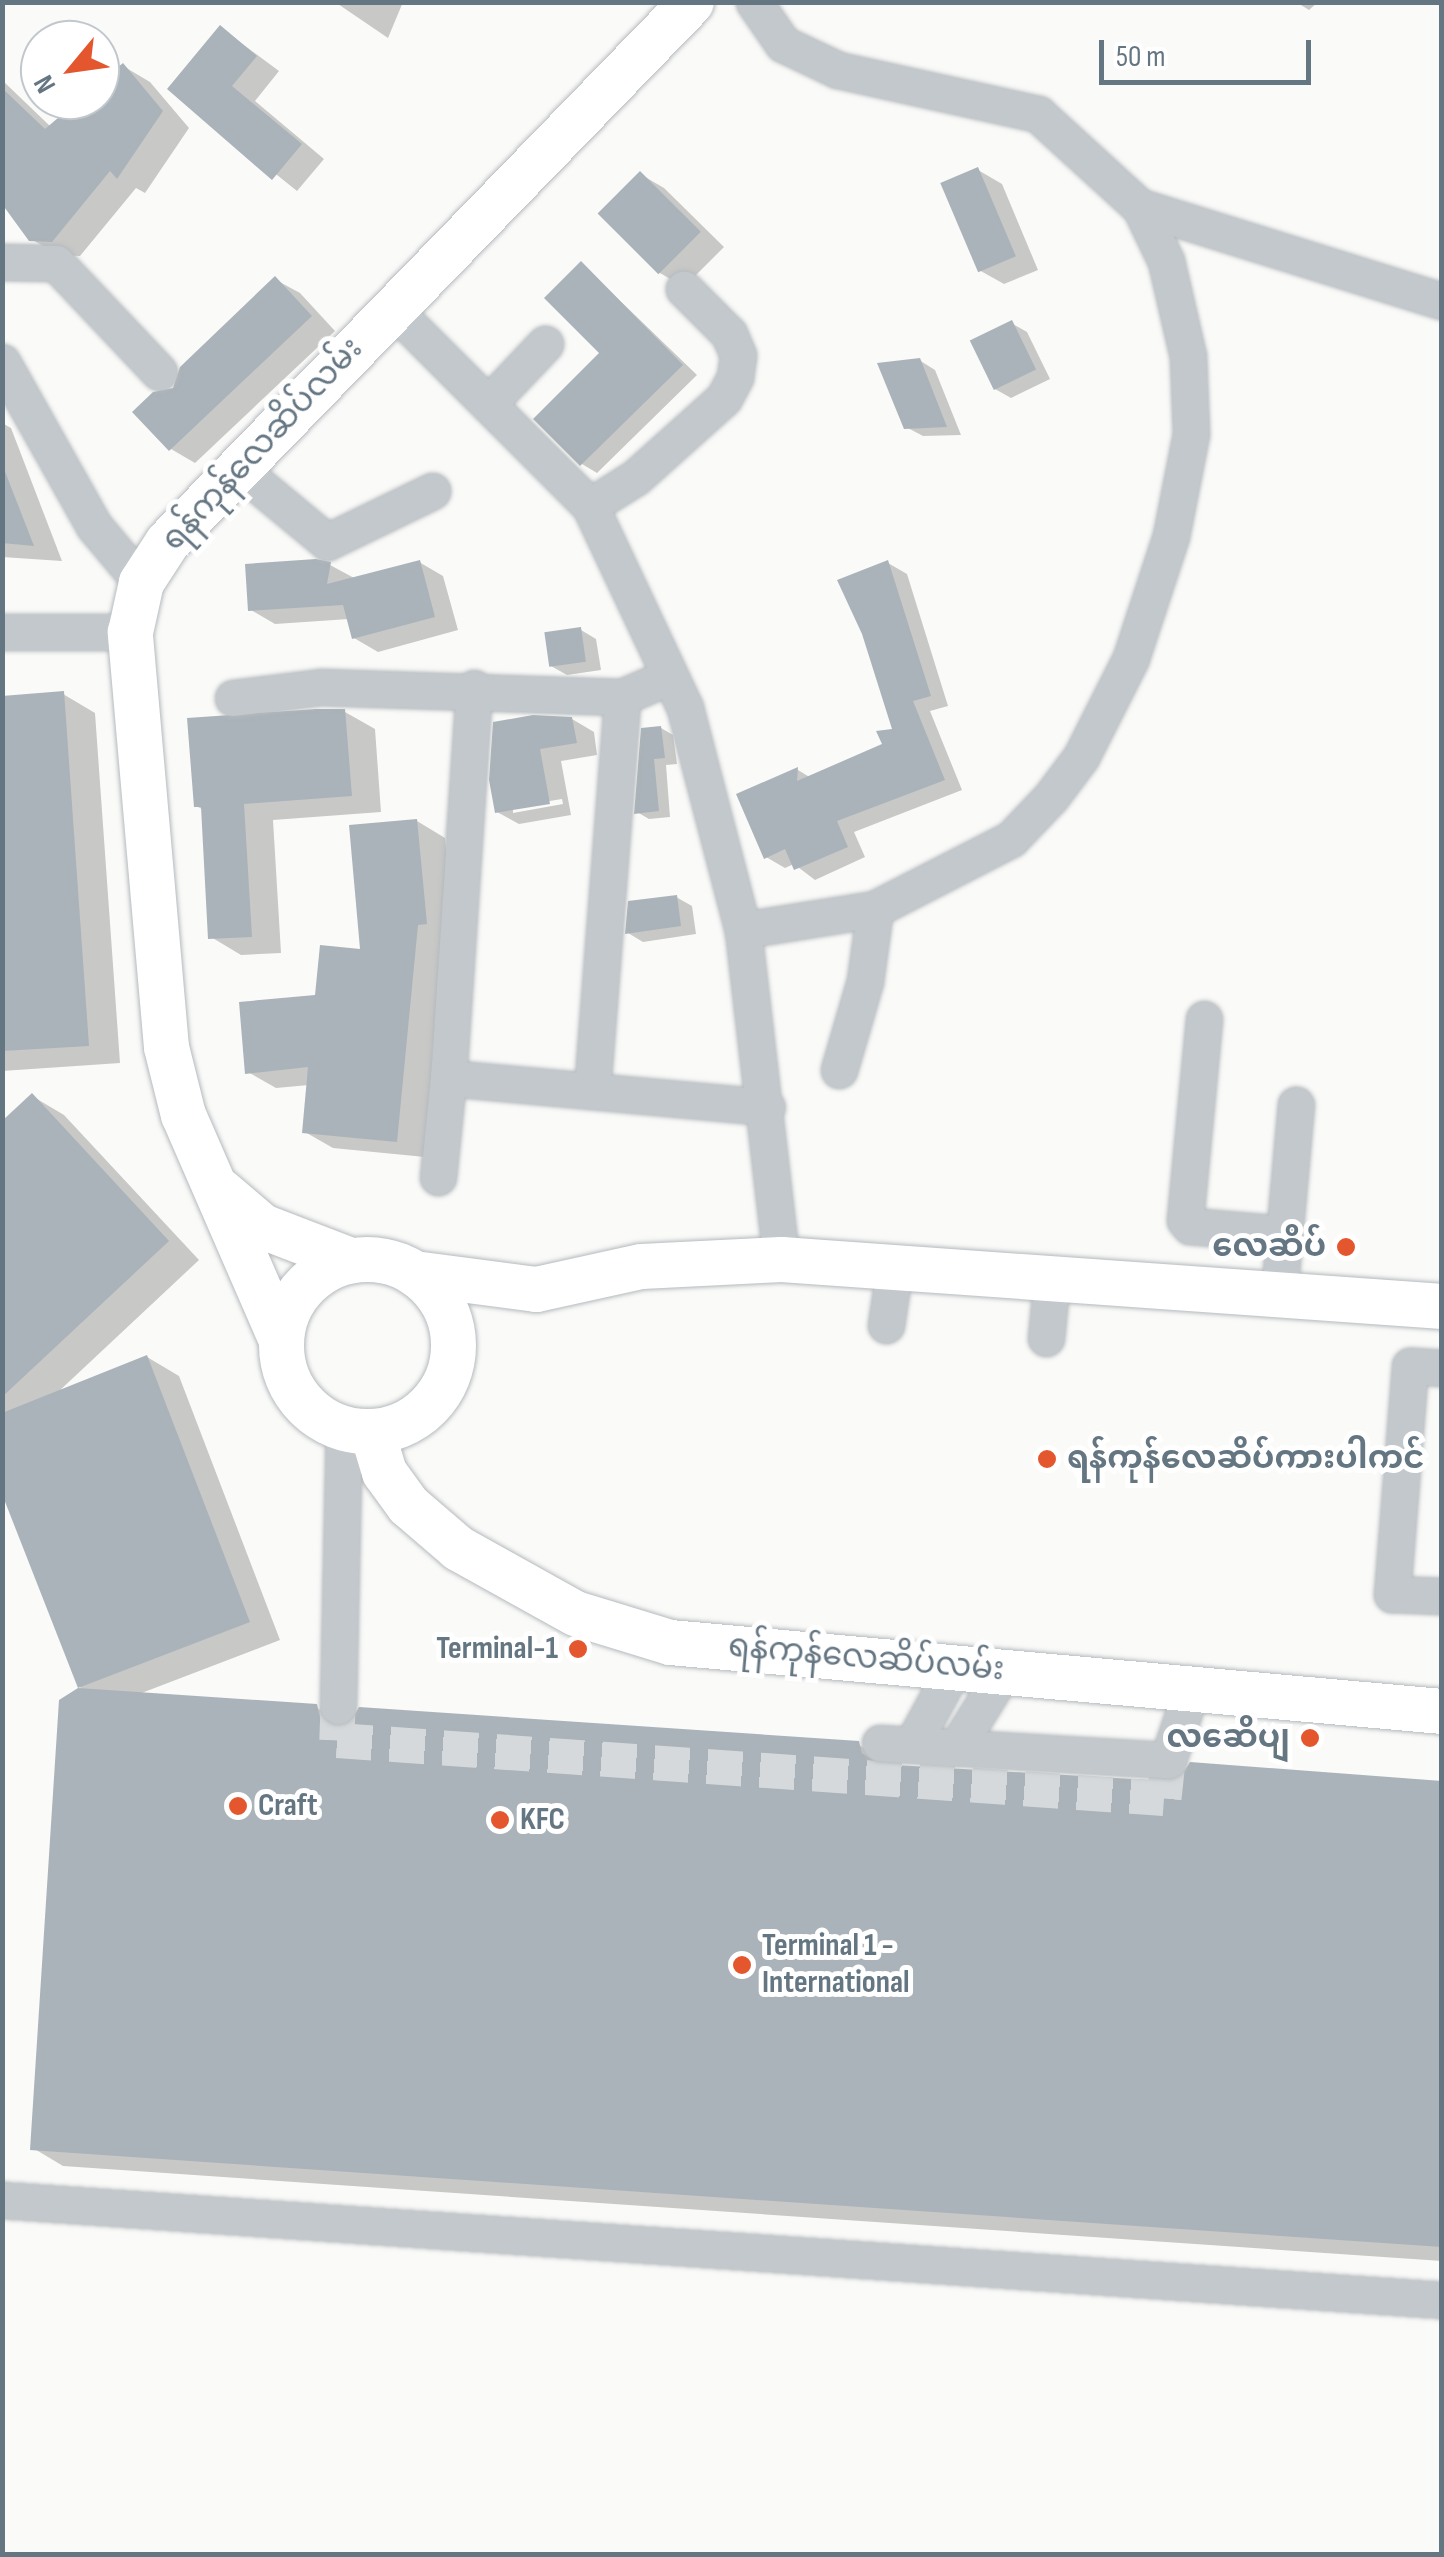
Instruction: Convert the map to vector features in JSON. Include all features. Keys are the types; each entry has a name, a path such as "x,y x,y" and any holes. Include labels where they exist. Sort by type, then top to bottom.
{"main road":[{"name":"ရန်ကုန်လေဆိပ်လမ်း","path":"281,1340 183,1115 166,1047 130,632 141,582 167,542 692,2"},
{"name":"ရန်ကုန်လေဆိပ်လမ်း","path":"212,1182 262,1226 350,1260"},
{"path":"414,1273 448,1315 450,1368 421,1413 358,1431 318,1417 297,1396 284,1370 281,1340 302,1288 350,1260 394,1263 414,1273 536,1289 641,1266 781,1259 895,1264 1442,1306"},
{"name":"ရန်ကုန်လေဆိပ်လမ်း","path":"358,1431 408,1505 458,1548 575,1614 670,1642 1442,1711"}],"street":[{"path":"743,930 875,909 1010,839 1081,758 1132,658 1172,536 1190,434 1188,356 1166,261 1140,207 1038,114 838,70 782,44 754,2"},
{"path":"1140,207 1442,301"},
{"path":"2,262 56,263 159,372"},
{"path":"590,506 651,464 724,398 735,377 738,355 729,334 684,289"},
{"path":"392,309 590,506 703,761 743,930 781,1259"},
{"path":"488,404 545,344"},
{"path":"2,362 102,539 141,582"},
{"path":"238,468 327,542 432,491"},
{"path":"2,632 130,632"},
{"path":"233,698 321,687 474,688 622,697 668,676"},
{"path":"438,1178 474,688"},
{"path":"592,1091 622,697"},
{"path":"839,1070 865,981 875,909"},
{"path":"1204,1019 1185,1220 1190,1226 1284,1234"},
{"path":"448,1078 766,1107"},
{"path":"1279,1294 1296,1105"},
{"path":"886,1325 895,1264"},
{"path":"1046,1338 1052,1277"},
{"path":"1442,1368 1410,1366 1392,1594 1442,1596"},
{"path":"338,1706 358,1431"},
{"path":"956,1666 896,1744 1168,1760 1192,1688"},
{"path":"955,1748 1004,1671"},
{"path":"2,2200 1442,2300"}],"building":[{"path":"220,25 257,56 232,86 302,144 272,180 167,89"},
{"path":"123,63 163,111 117,179 110,171 52,242 29,241 2,204 2,88 20,105 20,120 36,120 45,129 56,120 120,120"},
{"path":"978,167 1016,256 978,272 940,183"},
{"path":"640,171 701,232 658,274 598,213"},
{"path":"581,261 683,365 580,466 533,419 599,353 544,298"},
{"path":"275,276 312,316 169,451 132,412 153,392 173,388 180,367"},
{"path":"1012,320 1036,369 994,390 970,341"},
{"path":"920,358 947,427 904,429 877,363"},
{"path":"4,469 34,546 2,543"},
{"path":"316,559 331,562 327,584 420,560 435,617 352,639 343,605 248,611 245,564"},
{"path":"888,560 931,696 913,701 945,780 837,821 848,847 794,870 785,849 764,859 736,794 798,767 797,781 882,744 876,731 892,729 862,634 837,580"},
{"path":"581,627 586,662 549,667 544,632"},
{"path":"64,691 89,1046 2,1051 2,696"},
{"path":"345,709 352,796 244,804 252,937 208,939 201,807 194,807 187,718"},
{"path":"533,715 572,717 577,743 540,749 550,804 495,813 489,780 493,722"},
{"path":"661,726 665,758 654,759 659,811 634,814 641,728"},
{"path":"417,819 427,924 418,925 397,1142 302,1133 308,1067 245,1074 239,1002 315,995 320,945 360,949 349,825"},
{"path":"677,895 681,926 625,934 628,901"},
{"path":"32,1093 169,1241 2,1397 2,1121"},
{"path":"147,1355 250,1622 78,1688 2,1494 2,1413"},
{"name":"Terminal 1 - International","path":"78,1688 317,1704 320,1717 337,1727 349,1724 359,1707 859,1741 862,1753 879,1764 1167,1781 1181,1776 1190,1762 1442,1781 1442,2247 30,2150 59,1700"}],"tunnel":[{"path":"338,1706 337,1740 1164,1798 1168,1760"}],"place":[{"name":"လေဆိပ်","path":"1346,1247"},
{"name":"ရန်ကုန်လေဆိပ်ကားပါကင်","path":"1047,1459"},
{"name":"Terminal-1","path":"578,1649"},
{"name":"လဆေိပျ","path":"1310,1738"},
{"name":"Craft","path":"238,1806"},
{"name":"KFC","path":"500,1820"},
{"name":"Terminal 1 - International","path":"742,1965"}]}
